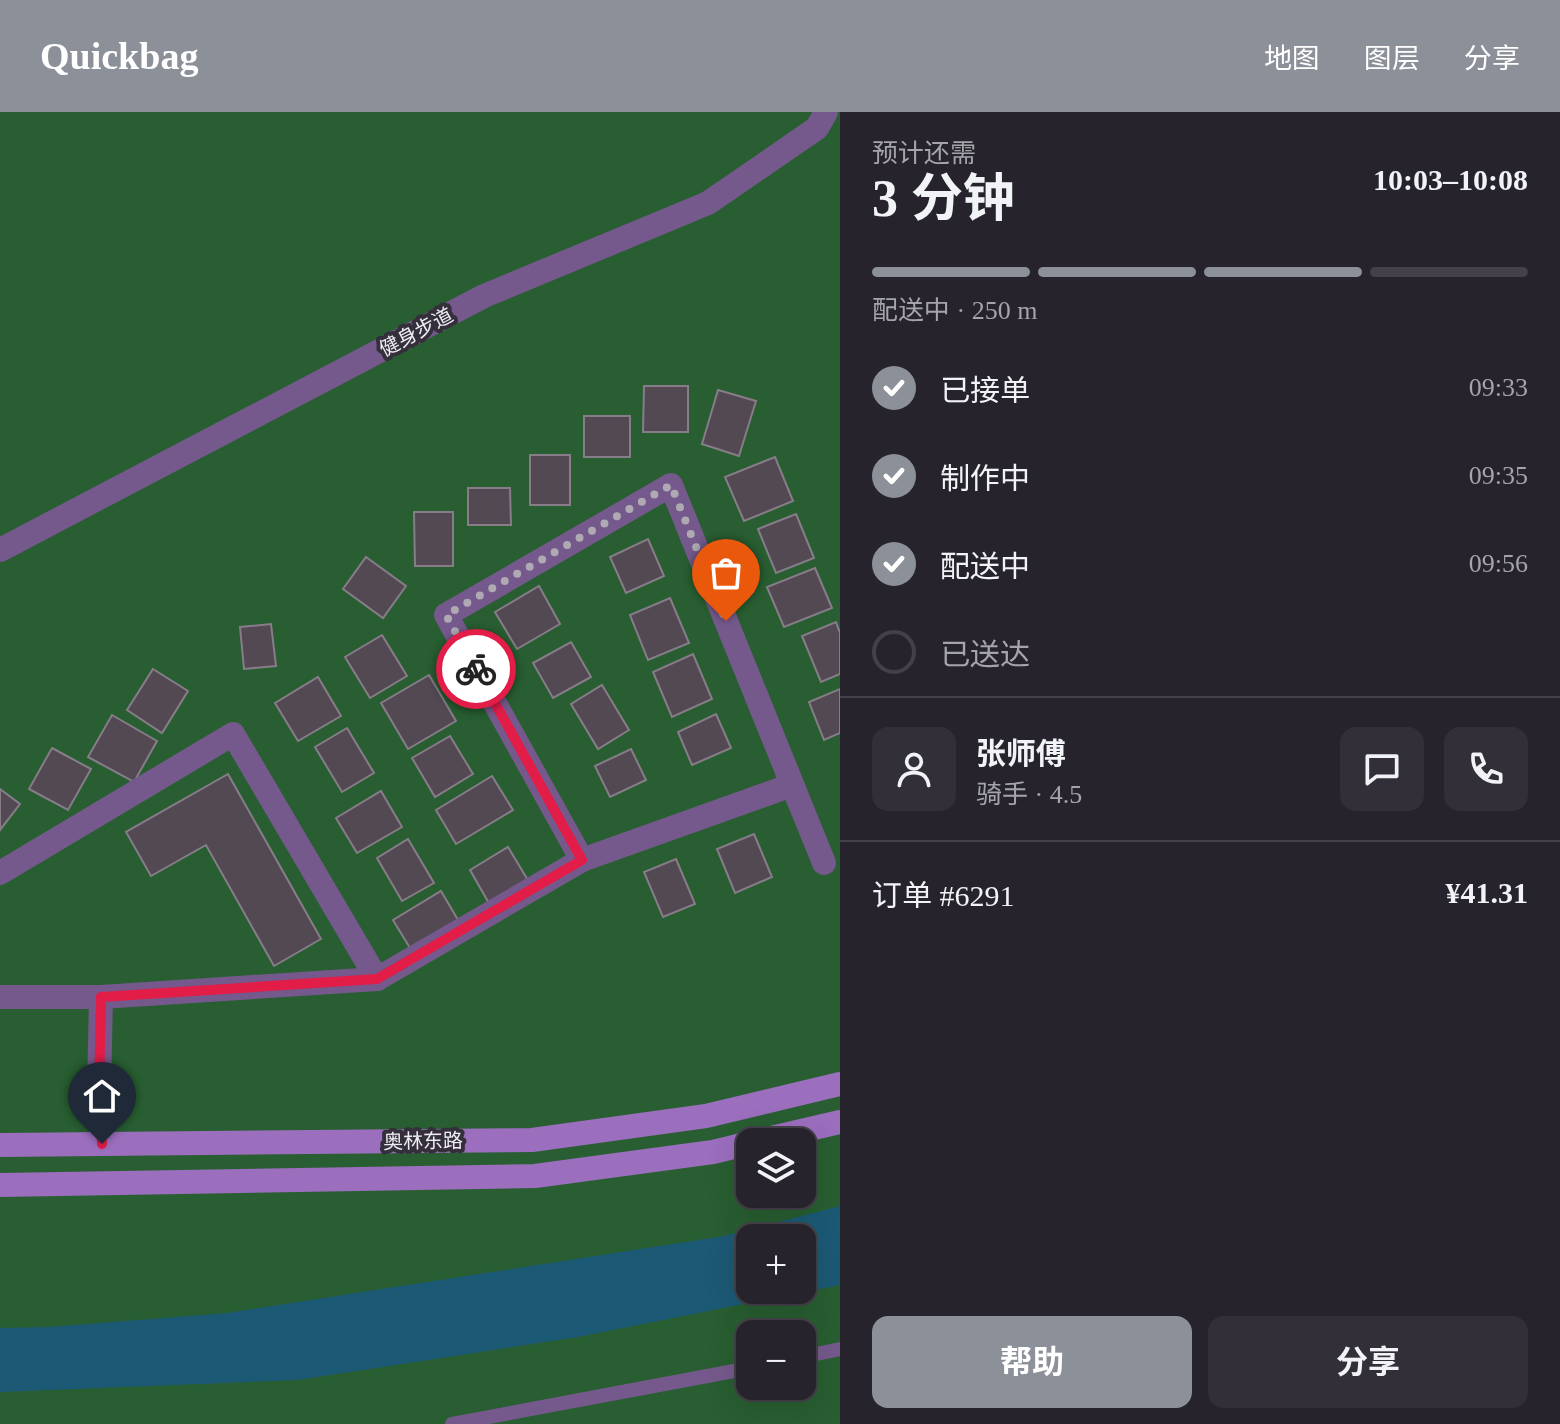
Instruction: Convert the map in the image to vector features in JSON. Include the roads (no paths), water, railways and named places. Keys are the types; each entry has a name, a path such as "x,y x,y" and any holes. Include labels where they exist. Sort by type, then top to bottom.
{"main road":[{"name":"奥林东路","path":"0,1145 532,1140 706,1116 840,1084"},
{"name":"奥林东路","path":"814,1128 840,1122"},
{"name":"奥林东路","path":"0,1185 535,1176 713,1152 736,1146"}],"street":[{"name":"健身步道","path":"0,550 484,296 708,203 817,128 826,112"},
{"path":"582,860 446,615 671,485 824,863"},
{"path":"0,873 233,734 377,979"},
{"path":"0,997 101,997 377,979 582,860 792,785"},
{"path":"101,997 99,1091 102,1144"}],"lane":[{"path":"816,1354 840,1349"},
{"path":"452,1424 736,1371"}],"water":[{"path":"840,1206 840,1285 816,1290 816,1224 770,1224"},
{"path":"736,1233 736,1304 744,1304 578,1337 298,1380 0,1392 0,1328 227,1313"}]}
